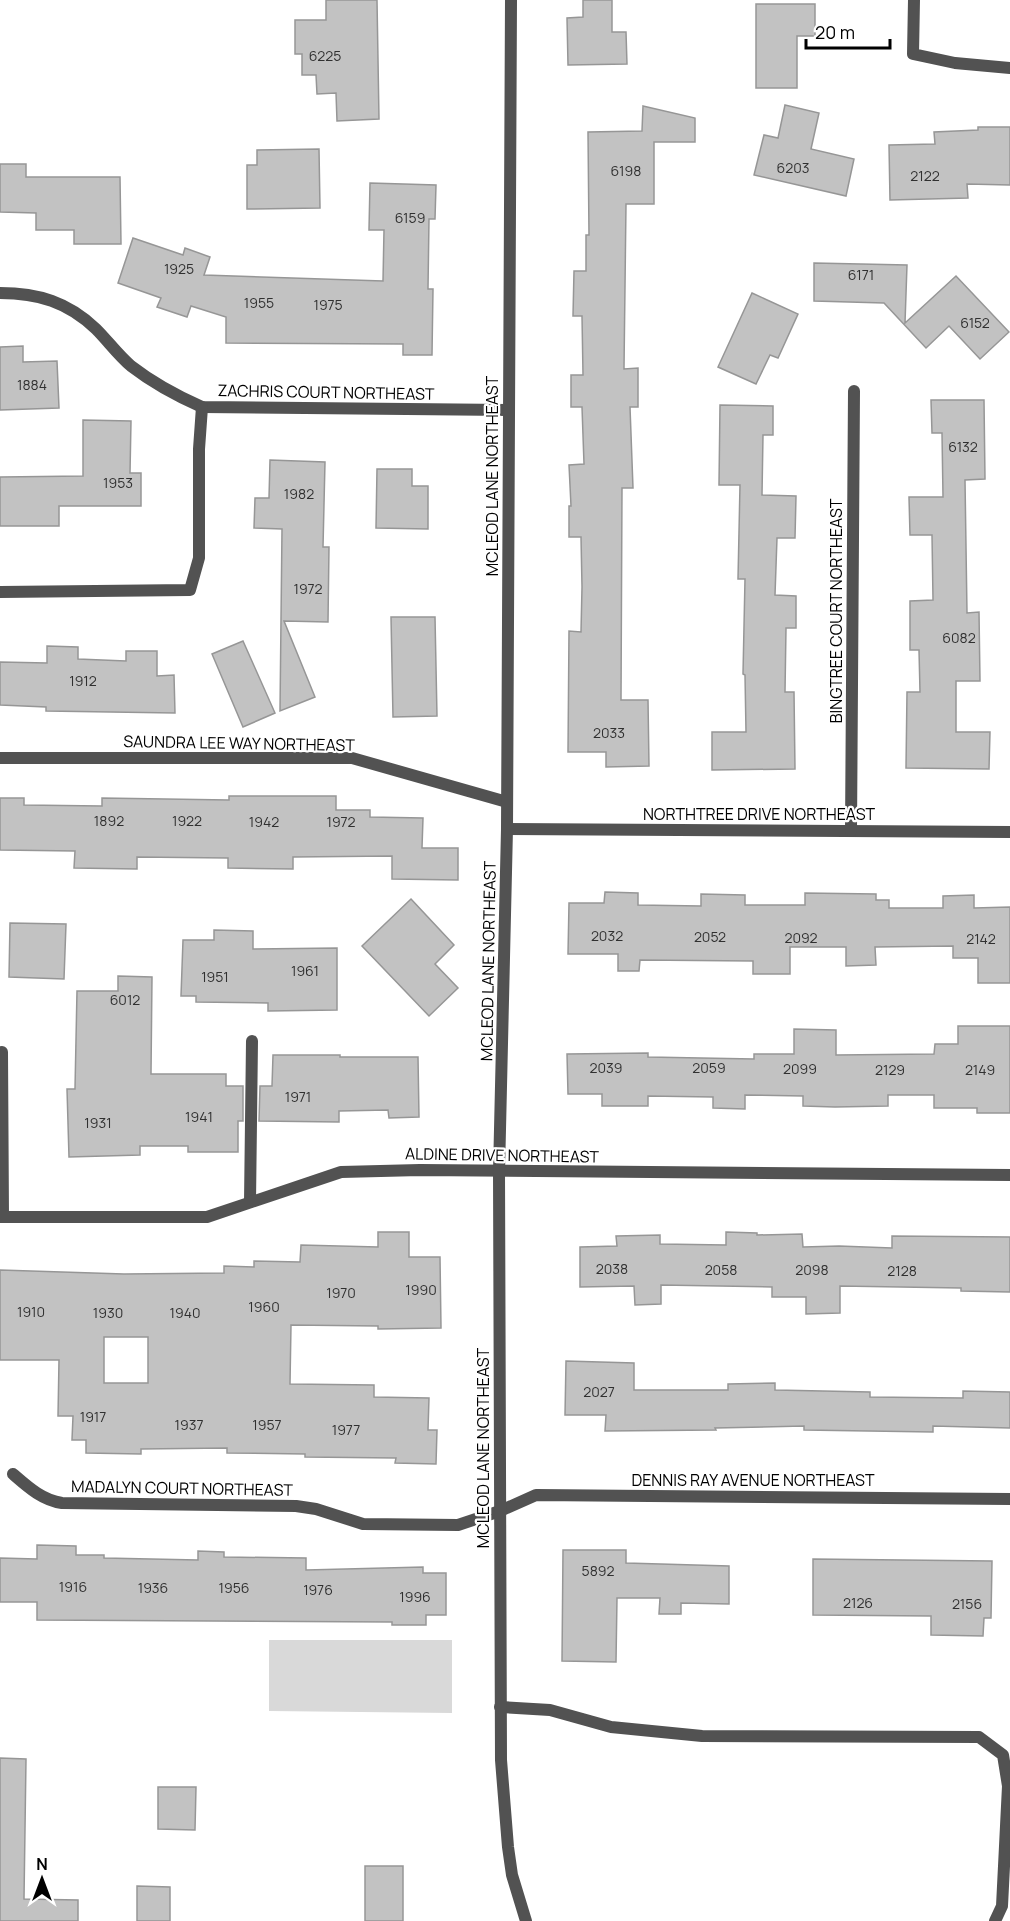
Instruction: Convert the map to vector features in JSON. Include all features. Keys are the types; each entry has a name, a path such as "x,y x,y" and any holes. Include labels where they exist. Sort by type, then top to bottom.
{"street":[{"name":"MCLEOD LANE NORTHEAST","path":"511,0 507,829 499,1172 500,1707 501,1760 508,1846 512,1875 526,1921"},
{"path":"914,0 913,54 955,63 1010,68"},
{"name":"ZACHRIS COURT NORTHEAST","path":"0,293 41,296 67,306 94,327 130,365 174,395 202,407 508,410"},
{"name":"BINGTREE COURT NORTHEAST","path":"851,831 854,391"},
{"path":"0,592 190,590 199,558 199,449 202,407"},
{"name":"SAUNDRA LEE WAY NORTHEAST","path":"0,758 352,758 507,802"},
{"name":"NORTHTREE DRIVE NORTHEAST","path":"507,829 1010,832"},
{"path":"250,1202 252,1041"},
{"path":"1,1217 2,1052"},
{"name":"ALDINE DRIVE NORTHEAST","path":"1,1217 207,1217 341,1172 420,1170 1010,1175"},
{"name":"MADALYN COURT NORTHEAST","path":"13,1474 37,1494 51,1501 62,1503 296,1506 316,1509 363,1524 458,1525 500,1511"},
{"name":"DENNIS RAY AVENUE NORTHEAST","path":"500,1511 536,1496 1010,1499"},
{"path":"500,1707 550,1710 612,1727 702,1736 979,1737 1003,1755 1008,1786 1006,1910 995,1921"}],"shaded area":[{"path":"269,1640 452,1640 452,1713 269,1711"}],"building":[{"path":"326,0 377,0 379,119 337,121 336,93 317,94 316,75 302,75 302,54 295,54 295,20 326,20"},
{"path":"583,0 612,0 612,32 626,32 627,64 568,65 567,18 583,17"},
{"path":"756,4 815,4 815,36 797,36 797,88 756,88"},
{"path":"785,105 819,113 811,149 854,159 846,196 754,175 764,135 778,138"},
{"path":"643,106 695,118 695,142 654,142 654,204 626,204 624,369 638,368 638,407 630,407 633,488 622,488 621,700 648,700 649,766 606,767 606,752 568,752 569,631 581,632 582,587 581,537 569,537 569,506 571,506 569,465 584,464 582,407 571,407 571,375 583,375 582,316 573,316 574,271 586,271 586,235 589,235 588,132 642,131"},
{"path":"978,127 1010,127 1010,185 967,184 968,198 890,200 889,145 935,144 934,132 978,130"},
{"path":"319,149 320,208 247,209 247,165 257,165 257,150"},
{"path":"0,164 26,164 26,177 120,177 121,244 74,244 74,230 36,230 36,213 0,212"},
{"path":"370,183 436,185 435,219 429,219 428,289 433,289 432,355 403,355 403,344 226,343 226,317 191,306 187,317 157,307 161,298 118,283 133,238 183,255 185,248 210,257 204,275 383,281 384,230 369,230"},
{"path":"814,263 907,265 905,323 956,276 1009,332 980,359 949,326 926,348 884,303 814,301"},
{"path":"752,293 798,314 778,358 770,355 756,384 718,367"},
{"path":"23,346 23,362 57,361 59,408 0,410 0,347"},
{"path":"931,400 984,400 985,479 965,480 967,613 979,612 980,681 956,681 956,732 990,732 989,769 906,768 907,692 920,692 919,650 910,650 910,601 933,600 932,535 910,535 909,497 943,497 942,433 932,433"},
{"path":"720,405 773,406 773,435 763,435 762,495 796,496 795,538 777,538 775,595 796,596 796,628 786,628 785,692 794,692 795,769 712,770 712,732 746,732 745,675 743,674 745,579 738,579 740,485 719,485"},
{"path":"83,420 131,421 130,473 141,473 141,506 59,506 59,526 0,526 0,477 83,476"},
{"path":"270,460 325,462 323,547 329,547 328,622 284,621 315,697 280,711 282,529 254,528 255,498 269,498"},
{"path":"377,469 412,469 412,486 428,486 428,529 376,528"},
{"path":"391,617 435,617 437,716 393,717"},
{"path":"243,641 275,713 243,727 212,654"},
{"path":"47,646 78,647 78,659 126,661 126,651 157,651 157,676 174,675 175,713 46,711 46,707 0,705 0,662 47,663"},
{"path":"229,796 336,796 336,810 370,810 370,817 423,818 422,848 458,848 458,880 392,879 392,856 293,857 293,869 228,868 228,858 137,857 137,869 74,868 75,851 0,850 0,798 24,798 24,805 102,806 102,798 229,800"},
{"path":"605,892 638,893 638,905 701,906 701,894 745,895 745,905 805,905 805,893 876,894 876,900 889,900 889,908 943,908 943,896 974,895 974,908 1010,907 1010,983 978,983 978,958 953,958 953,946 875,947 876,965 846,966 846,947 790,947 790,974 753,974 753,961 640,960 639,971 618,971 618,954 568,954 569,903 604,903"},
{"path":"411,899 454,945 435,964 458,988 429,1016 362,946"},
{"path":"10,923 66,924 64,979 9,977"},
{"path":"214,930 253,931 253,949 337,948 337,1010 268,1011 268,1003 196,1002 196,996 181,996 183,940 214,940"},
{"path":"118,976 152,977 151,1074 226,1074 226,1086 243,1086 243,1121 238,1121 238,1152 188,1152 188,1146 140,1146 140,1155 69,1157 67,1089 75,1089 77,991 118,991"},
{"path":"958,1026 1010,1026 1010,1113 977,1113 977,1108 934,1108 934,1095 888,1095 888,1106 835,1107 803,1106 803,1096 745,1095 745,1109 713,1108 713,1097 648,1096 648,1106 602,1106 602,1094 568,1094 567,1054 648,1053 648,1057 754,1059 754,1054 794,1054 794,1029 836,1030 836,1055 934,1054 935,1044 958,1044"},
{"path":"273,1055 418,1057 419,1117 389,1118 388,1110 339,1111 339,1122 259,1121 260,1086 272,1086"},
{"path":"378,1232 409,1232 409,1257 440,1257 441,1328 378,1329 378,1326 291,1325 290,1384 374,1385 374,1397 429,1398 428,1430 437,1430 436,1464 395,1463 396,1458 227,1453 227,1448 141,1449 141,1454 86,1453 86,1440 72,1440 73,1416 58,1416 59,1360 0,1360 0,1270 124,1274 224,1273 224,1266 254,1267 254,1261 300,1262 301,1245 378,1247","holes":["104,1337 148,1337 148,1383 104,1383"]},
{"path":"726,1232 757,1233 757,1235 802,1234 803,1247 892,1248 892,1236 1010,1237 1010,1292 961,1291 961,1288 840,1286 840,1313 806,1314 806,1297 772,1297 772,1287 661,1285 661,1304 635,1305 634,1286 580,1287 580,1247 617,1246 616,1236 660,1235 660,1244 726,1245"},
{"path":"566,1361 634,1363 634,1390 728,1390 728,1384 775,1383 775,1390 870,1392 870,1397 963,1398 963,1391 1010,1392 1010,1428 933,1426 933,1432 804,1430 804,1426 605,1431 606,1415 565,1415"},
{"path":"37,1545 76,1546 76,1555 104,1555 104,1558 198,1560 198,1551 224,1552 224,1557 306,1558 306,1570 423,1567 423,1573 446,1573 446,1615 426,1615 426,1625 392,1625 392,1622 37,1620 37,1602 0,1602 0,1558 37,1559"},
{"path":"563,1550 626,1550 626,1563 729,1566 729,1604 681,1603 681,1614 659,1614 660,1598 617,1598 616,1662 562,1661"},
{"path":"813,1559 992,1561 991,1618 984,1618 983,1636 931,1635 931,1616 813,1615"},
{"path":"0,1758 26,1759 24,1899 78,1900 78,1921 0,1921"},
{"path":"158,1787 196,1787 195,1830 158,1829"},
{"path":"365,1866 403,1866 403,1921 365,1921"},
{"path":"137,1886 170,1887 170,1921 137,1921"}]}
